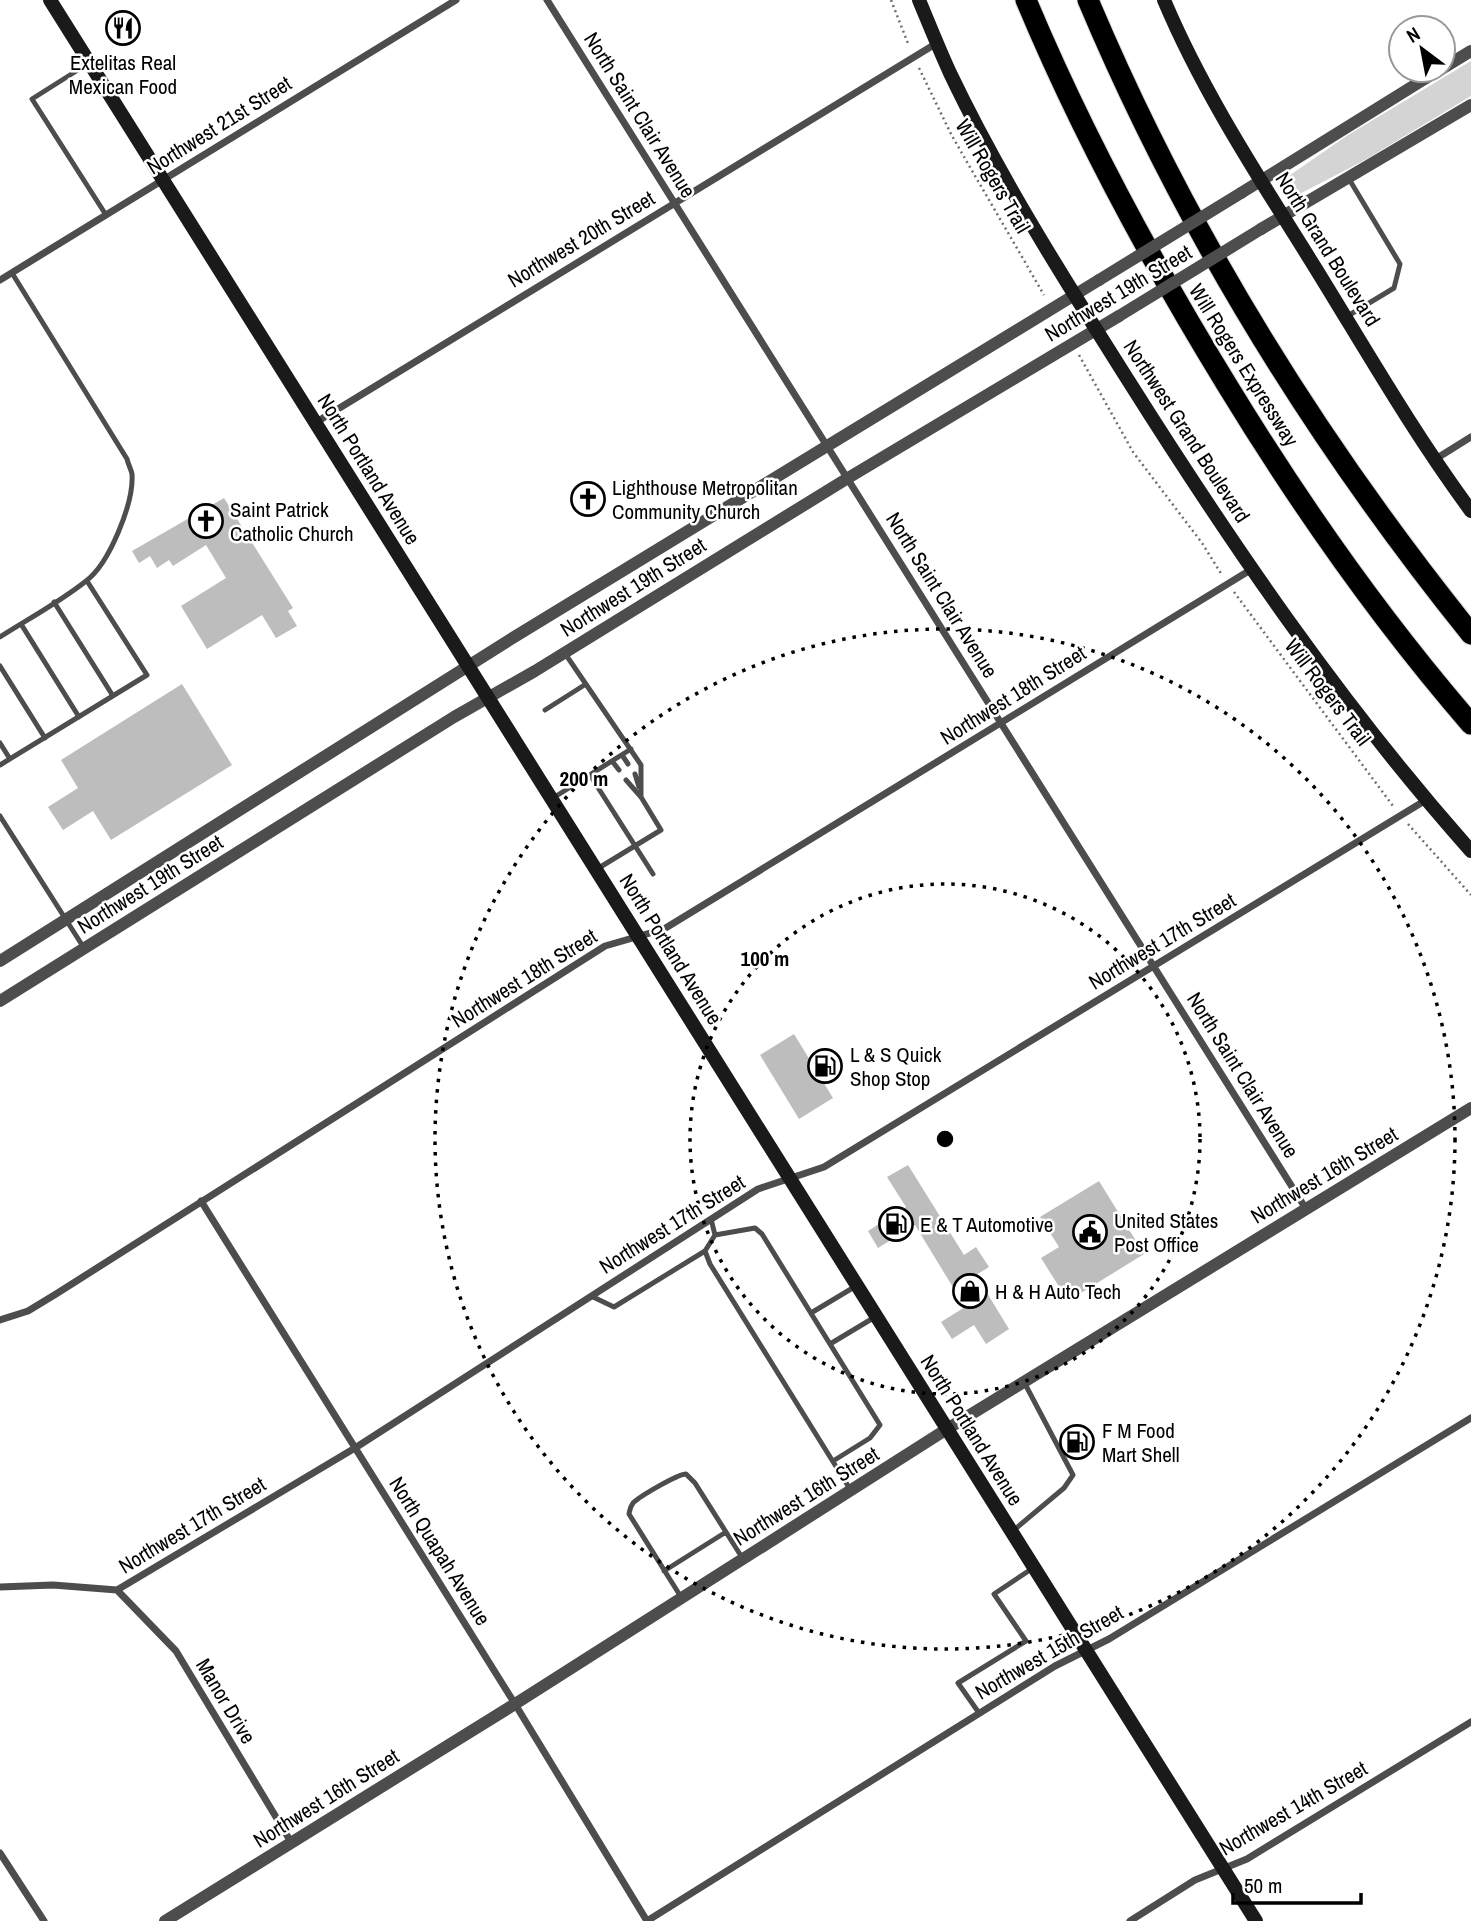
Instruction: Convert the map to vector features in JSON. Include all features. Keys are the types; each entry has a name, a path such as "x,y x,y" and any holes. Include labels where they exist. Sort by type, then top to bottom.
{"highway":[{"name":"Will Rogers Expressway","path":"1088,0 1107,47 1200,230 1287,377 1327,441 1386,525 1471,634"},
{"path":"1098,0 1107,47"},
{"name":"Will Rogers Expressway","path":"1027,3 1108,178 1175,301 1217,370 1280,470 1339,554 1396,631 1471,724"}],"main road":[{"name":"North Portland Avenue","path":"50,0 1256,1921"},
{"name":"Northwest Grand Boulevard","path":"919,0 950,73 993,155 1075,295 1205,502 1323,670 1426,800 1471,851"},
{"name":"North Grand Boulevard","path":"1164,0 1212,96 1261,181 1434,460 1471,511"}],"street":[{"name":"Northwest 21st Street","path":"0,280 456,0"},
{"name":"North Saint Clair Avenue","path":"547,0 1306,1209"},
{"name":"Northwest 20th Street","path":"315,423 937,43"},
{"name":"Northwest 19th Street","path":"0,961 468,667 1416,84"},
{"name":"Northwest 19th Street","path":"0,1001 848,478 1471,105"},
{"path":"1434,460 1471,437"},
{"name":"Northwest 18th Street","path":"0,1320 28,1311 56,1294 605,946 664,929 1252,569"},
{"name":"Northwest 17th Street","path":"0,1587 53,1585 117,1590 355,1448 758,1189 824,1167 1426,800"},
{"name":"Northwest 16th Street","path":"165,1921 515,1704 947,1429 1471,1108"},
{"name":"North Quapah Avenue","path":"201,1201 647,1921"},
{"name":"Northwest 15th Street","path":"647,1921 1055,1666 1109,1639 1471,1419"},
{"name":"Manor Drive","path":"117,1590 176,1651 290,1842"},
{"name":"Northwest 14th Street","path":"1130,1921 1195,1880 1247,1859 1471,1722"},
{"path":"0,1853 44,1921"}],"lane":[{"path":"89,63 33,99 106,215"},
{"path":"1346,317 1394,288 1400,264 1349,179"},
{"path":"0,637 87,581 100,568 120,525 131,489 132,472 127,459 12,273"},
{"path":"0,765 147,675 87,581"},
{"path":"54,602 113,696"},
{"path":"21,624 79,717"},
{"path":"564,652 641,765 641,797"},
{"path":"0,666 45,738"},
{"path":"545,710 586,684"},
{"path":"0,743 10,759"},
{"path":"551,799 631,749"},
{"path":"622,755 628,764"},
{"path":"612,761 618,770"},
{"path":"635,774 641,797"},
{"path":"590,775 653,874"},
{"path":"596,870 636,848 661,830 641,797 626,780"},
{"path":"0,816 84,948"},
{"path":"711,1219 716,1236"},
{"path":"591,1296 610,1307 617,1306 705,1251 716,1236 755,1228 762,1234 880,1425 870,1438 833,1461"},
{"path":"705,1251 710,1265 851,1490"},
{"path":"811,1313 857,1285"},
{"path":"830,1344 877,1317"},
{"path":"1012,1532 1064,1488 1073,1475 1024,1382"},
{"path":"681,1598 629,1514 634,1503 680,1474 686,1474 695,1483 744,1559"},
{"path":"664,1571 726,1532"},
{"path":"979,1713 958,1683 1026,1641 994,1594 1034,1567"}],"path":[{"path":"891,0 902,32"},
{"name":"Will Rogers Trail","path":"922,75 951,136 1042,290"},
{"path":"1084,365 1133,452 1212,559"},
{"name":"Will Rogers Trail","path":"1244,605 1387,797"},
{"path":"1419,836 1471,895"}],"shaded area":[{"path":"1471,61 1471,96 1365,160 1290,199 1287,198 1280,182 1348,135 1433,84 1457,84 1457,69"}],"building":[{"path":"224,498 293,608 288,611 297,626 276,638 262,615 207,649 181,606 226,578 206,545 173,566 169,560 157,568 150,556 139,563 132,551"},
{"path":"182,684 232,765 111,840 93,811 63,830 48,807 78,788 61,760"},
{"path":"794,1034 833,1098 799,1119 760,1055"},
{"path":"908,1165 964,1255 976,1247 989,1267 976,1275 1009,1329 986,1344 974,1325 952,1339 941,1322 965,1307 915,1225 878,1248 868,1231 906,1207 887,1177"},
{"name":"United States Post Office","path":"1099,1181 1144,1254 1068,1301 1041,1258 1059,1247 1040,1217"}],"place":[{"name":"Extelitas Real Mexican Food","path":"123,28"},
{"name":"Lighthouse Metropolitan Community Church","path":"588,499"},
{"name":"Saint Patrick Catholic Church","path":"206,521"},
{"name":"L & S Quick Shop Stop","path":"825,1066"},
{"name":"E & T Automotive","path":"896,1224"},
{"name":"United States Post Office","path":"1090,1232"},
{"name":"H & H Auto Tech","path":"970,1291"},
{"name":"F M Food Mart Shell","path":"1077,1442"}]}
